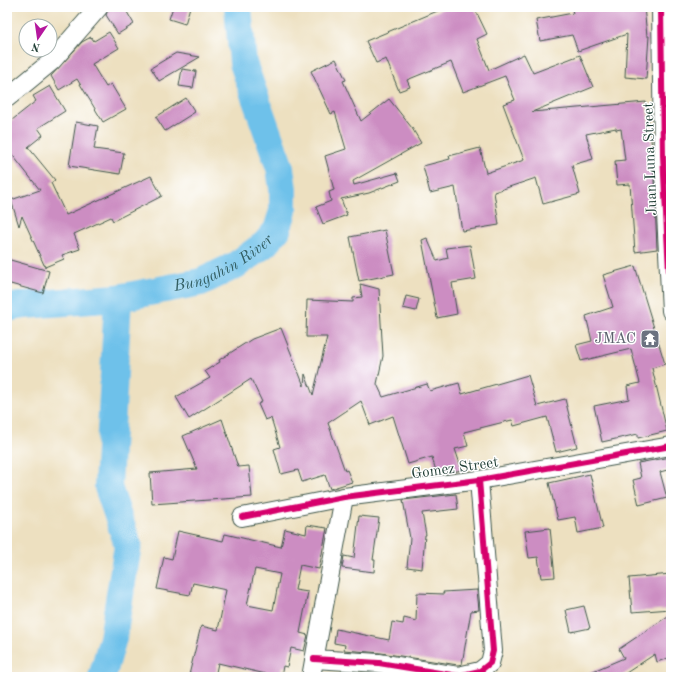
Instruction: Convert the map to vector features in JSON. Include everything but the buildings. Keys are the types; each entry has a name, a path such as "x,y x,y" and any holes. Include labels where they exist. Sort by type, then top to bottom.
{"street":[{"path":"7,98 52,61 100,7"},
{"name":"Juan Luna Street","path":"661,7 671,311"},
{"name":"Gomez Street","path":"242,517 344,497 479,480 671,446"},
{"path":"314,659 379,663 458,676 480,671 490,663 493,651 479,480"},
{"path":"310,677 344,497"}],"waterway":[{"name":"Bungahin River","path":"7,308 25,305 118,298 201,282 236,265 265,244 277,230 283,211 283,189 280,168 243,63 238,7"},
{"path":"102,677 113,638 128,545 108,487 118,298"}],"cycle path":[{"path":"661,7 663,155 671,311"},
{"path":"242,517 344,497 479,480 671,446"},
{"path":"314,659 379,663 458,676 480,671 490,663 493,651 479,480"}],"place":[{"name":"JMAC","path":"650,339"}]}
